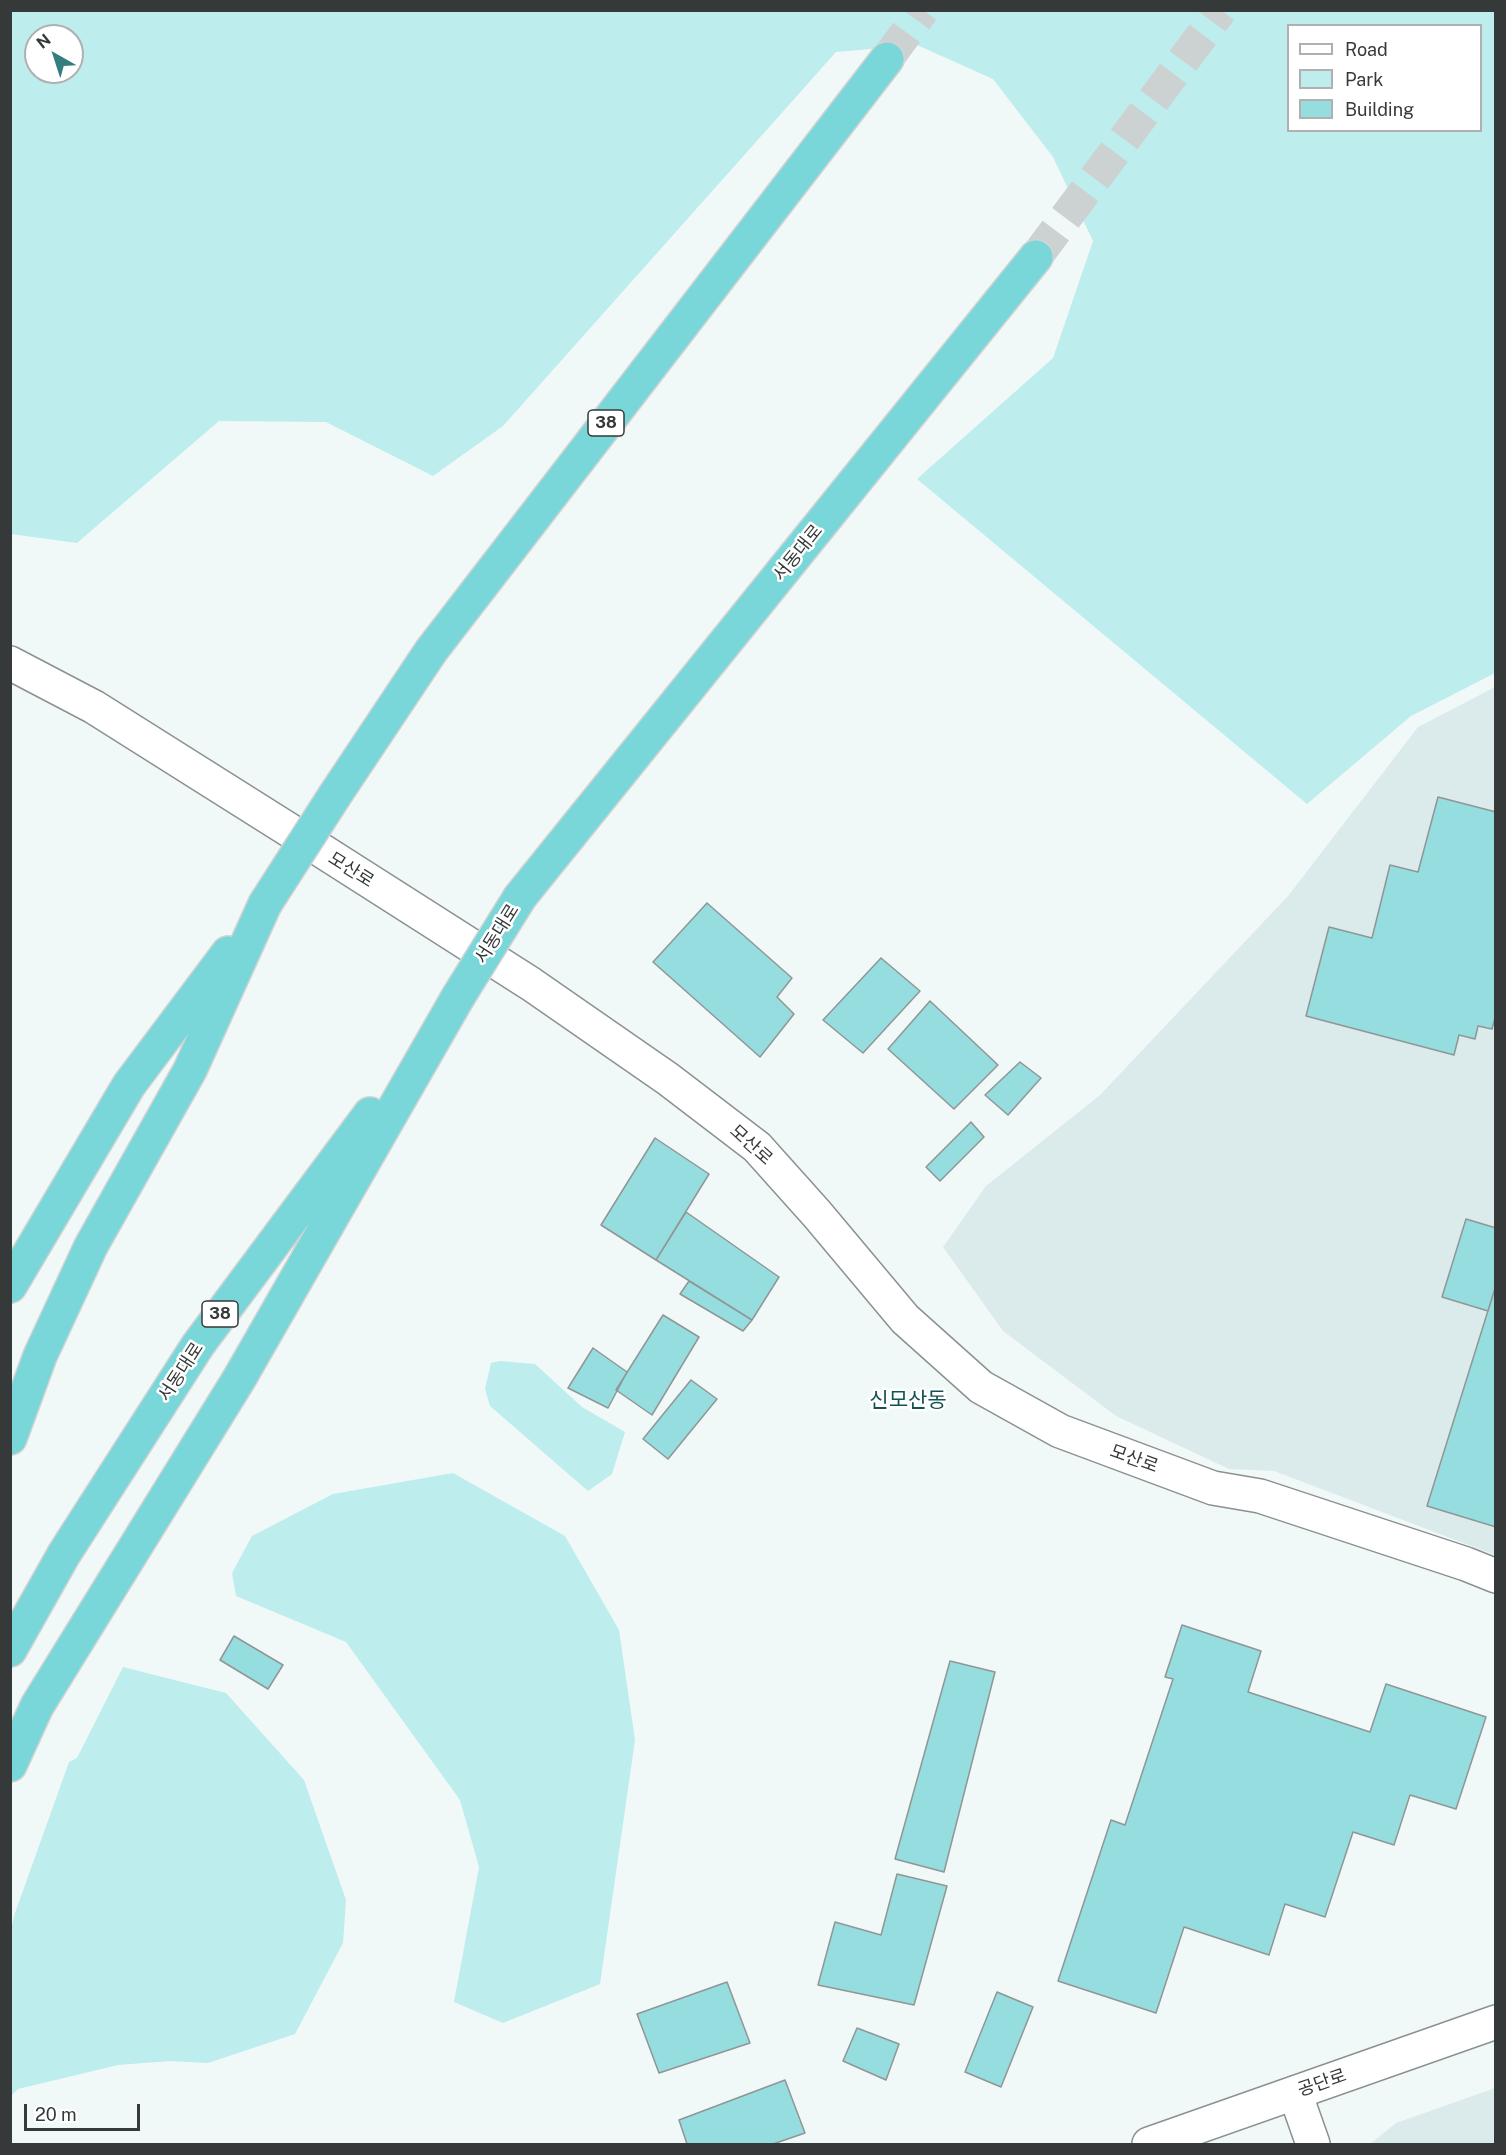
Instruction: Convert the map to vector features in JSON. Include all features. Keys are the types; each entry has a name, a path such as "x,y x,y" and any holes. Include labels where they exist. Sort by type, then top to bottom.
{"highway":[{"name":"38","path":"10,1438 40,1356 91,1246 190,1070 265,904 431,651 887,59"},
{"name":"서동대로","path":"10,1650 64,1554 198,1345 458,997 520,897 1036,257"},
{"path":"10,1287 129,1085 265,904"},
{"path":"10,1765 37,1706 239,1379 458,997"}],"street":[{"name":"모산로","path":"10,663 94,707 264,814 531,984 668,1079 757,1147 906,1319 981,1387 1060,1431 1202,1484 1260,1496 1496,1576"},
{"name":"공단로","path":"1149,2145 1496,2022"},
{"path":"1296,2093 1313,2145"}],"shaded area":[{"path":"1495,687 1495,1555 1274,1471 1229,1469 1116,1416 1003,1331 943,1247 986,1186 1100,1095 1288,896 1418,727"},
{"path":"1495,2088 1495,2144 1370,2144 1396,2123"}],"green space":[{"path":"11,11 1495,11 1495,673 1411,716 1307,804 917,479 1053,358 1093,241 1053,157 993,79 917,45 836,52 503,426 433,476 326,422 219,421 77,543 11,534"},
{"path":"500,1361 535,1364 582,1407 625,1432 612,1474 588,1491 490,1406 485,1389 491,1363"},
{"path":"453,1473 565,1536 619,1630 635,1740 600,1984 503,2023 454,2002 479,1867 460,1800 346,1642 236,1596 232,1573 252,1536 333,1494"},
{"path":"123,1667 226,1693 304,1780 346,1900 343,1943 295,2034 208,2063 170,2061 118,2065 18,2089 11,2096 10,1933 15,1913 69,1762 77,1758"}],"building":[{"path":"1438,797 1496,812 1496,1014 1492,1029 1478,1026 1475,1039 1459,1035 1454,1055 1306,1016 1329,927 1372,938 1390,865 1418,872"},
{"path":"707,903 792,978 777,997 794,1014 760,1057 653,962"},
{"path":"881,958 920,991 863,1053 823,1020"},
{"path":"930,1001 998,1065 954,1109 888,1049"},
{"path":"1020,1062 1041,1078 1008,1115 985,1095"},
{"path":"971,1122 984,1137 940,1181 926,1167"},
{"path":"655,1138 709,1174 656,1260 601,1225"},
{"path":"686,1212 779,1277 752,1320 656,1260"},
{"path":"1466,1219 1496,1228 1496,1285 1488,1311 1442,1297"},
{"path":"689,1281 752,1320 743,1331 680,1294"},
{"path":"1496,1285 1496,1527 1427,1506"},
{"path":"663,1315 699,1337 652,1415 616,1390"},
{"path":"593,1348 627,1372 608,1408 568,1388"},
{"path":"691,1380 717,1399 668,1459 643,1439"},
{"path":"1182,1625 1261,1651 1248,1692 1370,1732 1386,1684 1486,1717 1456,1809 1410,1795 1394,1845 1353,1832 1325,1917 1285,1904 1269,1955 1184,1927 1156,2013 1058,1981 1111,1820 1125,1825 1173,1679 1165,1677"},
{"path":"234,1636 283,1665 268,1689 220,1660"},
{"path":"950,1661 995,1672 944,1872 895,1859"},
{"path":"897,1874 947,1886 914,2005 818,1985 835,1922 881,1935"},
{"path":"727,1982 750,2043 659,2073 637,2014"},
{"path":"997,1992 1033,2007 1001,2087 965,2072"},
{"path":"857,2028 899,2044 886,2080 843,2061"},
{"path":"785,2080 805,2133 773,2144 687,2144 679,2120"}],"tunnel":[{"path":"887,59 923,10"},
{"path":"1036,257 1221,10"}],"district":[{"name":"신모산동","path":"908,1401"}]}
